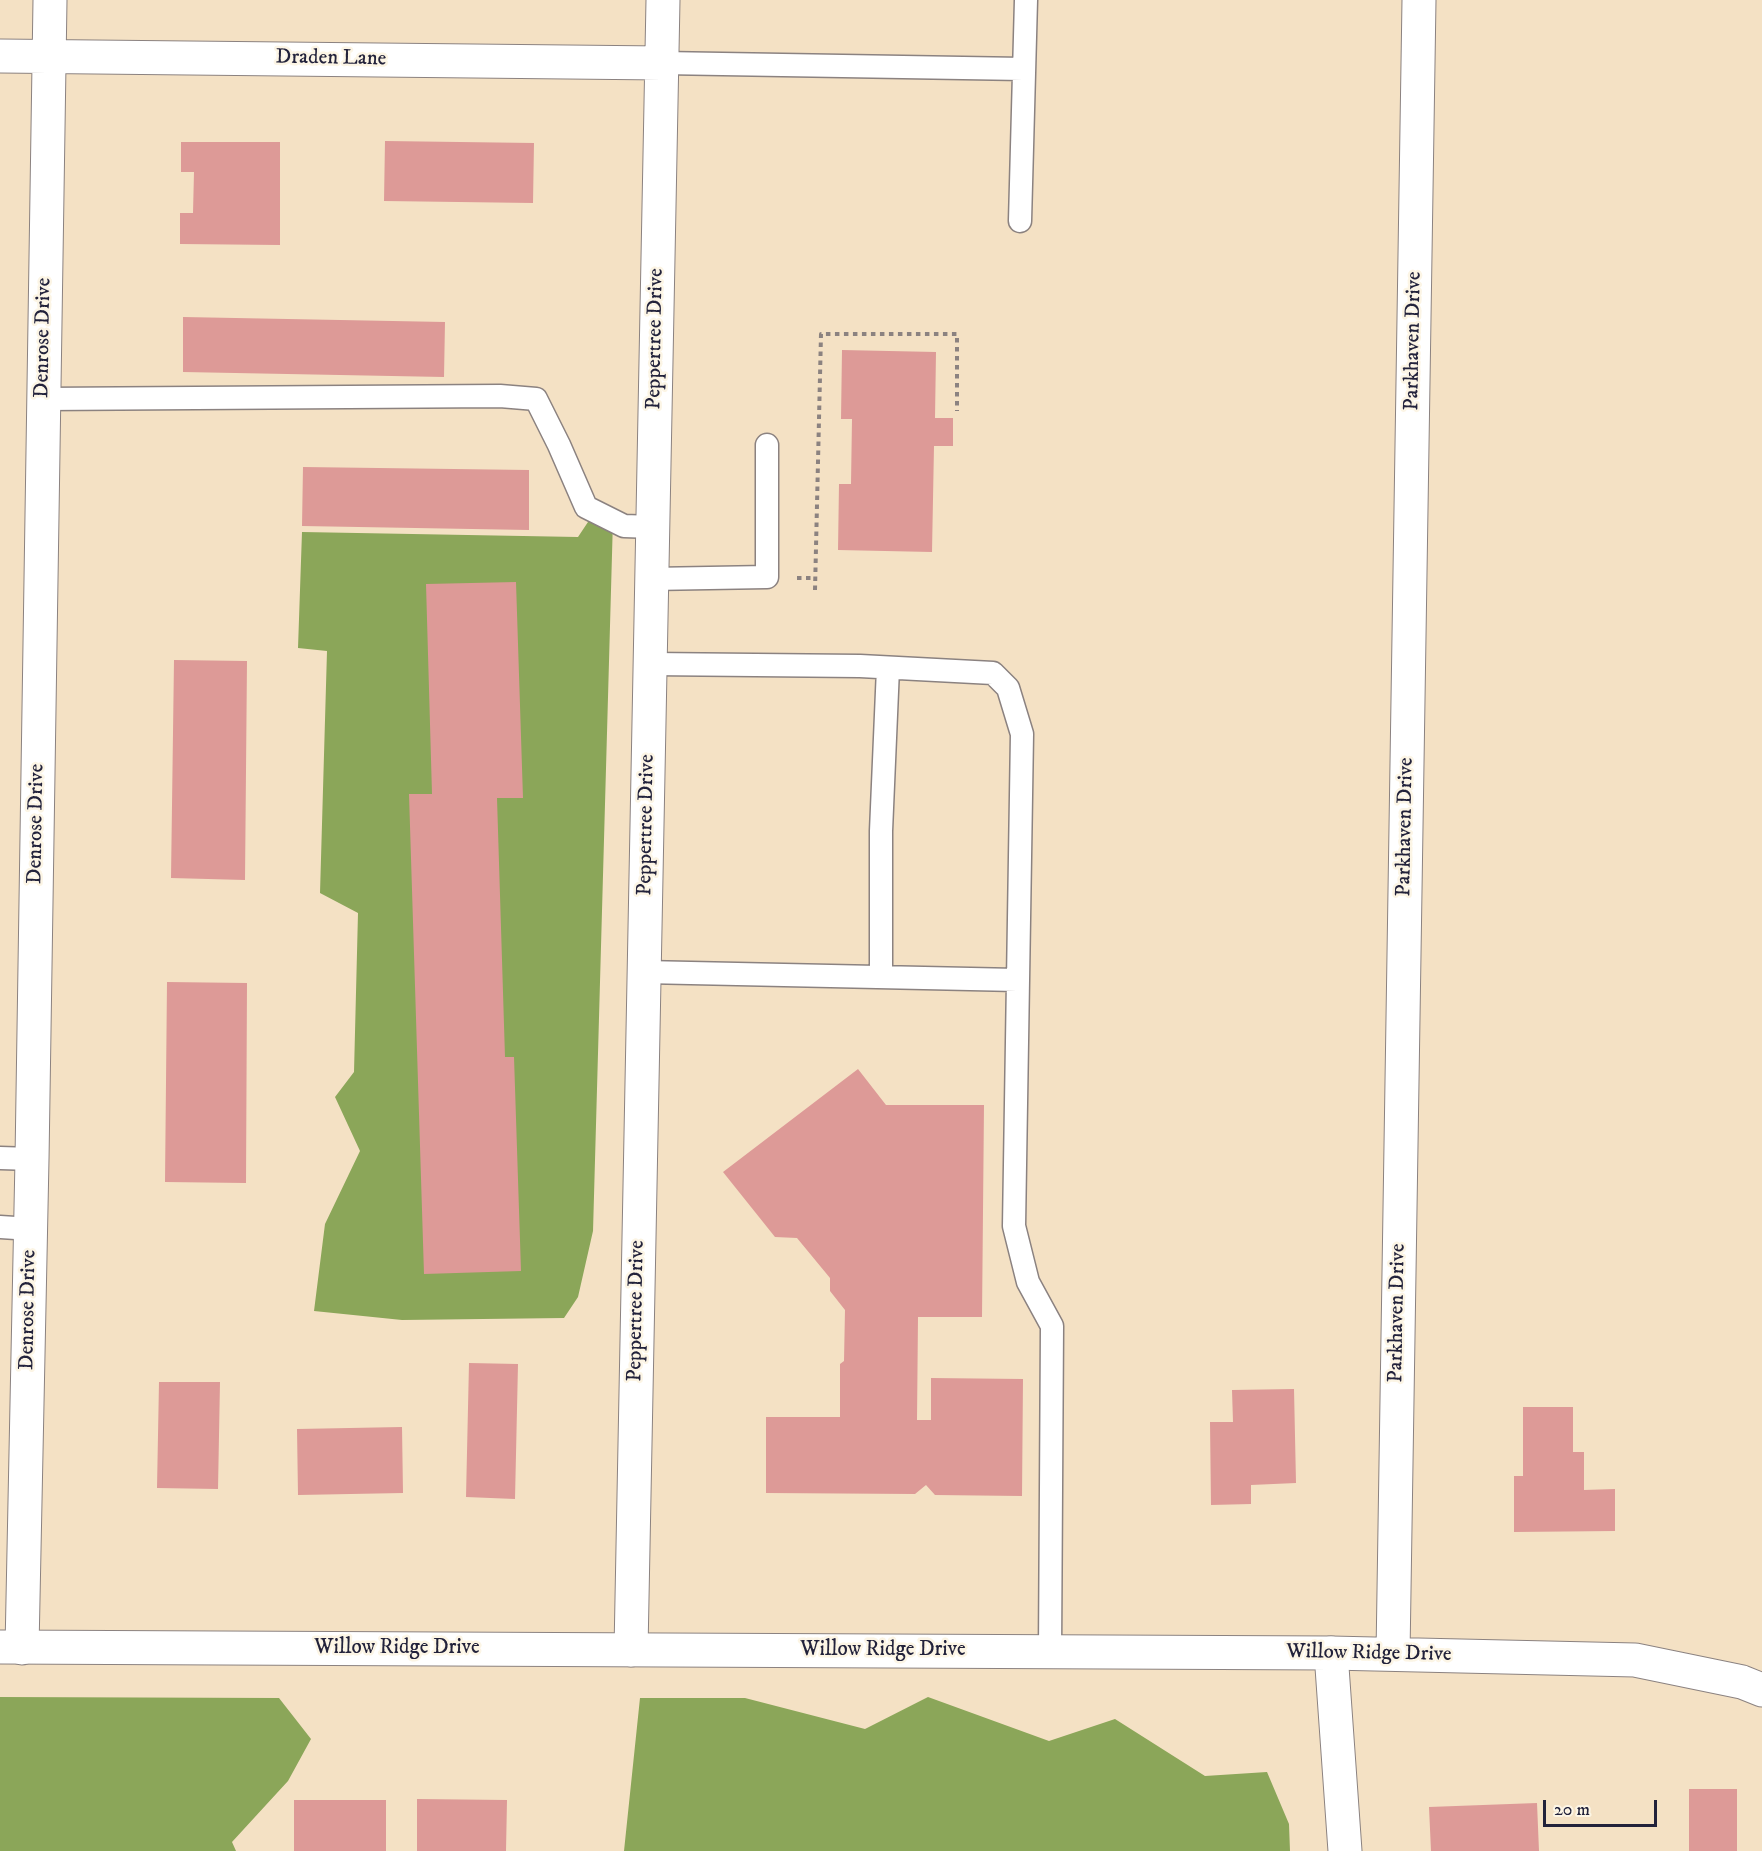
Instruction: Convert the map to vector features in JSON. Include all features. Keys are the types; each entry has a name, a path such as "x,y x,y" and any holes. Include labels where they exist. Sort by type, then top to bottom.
{"street":[{"name":"Denrose Drive","path":"11,1647 15,1228 32,1159 50,0"},
{"name":"Peppertree Drive","path":"631,1650 663,0"},
{"name":"Parkhaven Drive","path":"1393,1653 1419,0"},
{"name":"Draden Lane","path":"0,56 662,63"},
{"name":"Willow Ridge Drive","path":"11,1647 1393,1653 1635,1660 1742,1682 1762,1690"},
{"path":"1331,1653 1345,1851"}],"lane":[{"path":"1020,221 1026,0"},
{"path":"662,63 1023,69"},
{"path":"43,399 500,396 536,399 586,507 624,526 653,527"},
{"path":"651,579 767,577 767,445"},
{"path":"650,664 888,668 993,673 1008,688 1022,734 1014,1226 1028,1282 1052,1326 1050,1652"},
{"path":"880,977 880,831 888,668"},
{"path":"644,972 1017,980"},
{"path":"0,1158 32,1159"}],"path":[{"path":"815,590 821,334 957,334 957,411"}],"green space":[{"path":"596,510 613,519 593,1231 578,1297 564,1318 402,1320 314,1311 325,1224 360,1151 335,1097 354,1072 358,913 320,893 327,651 298,648 302,532 578,537"},
{"path":"0,1697 279,1698 311,1739 288,1781 232,1842 236,1851 0,1851"},
{"path":"928,1697 1049,1741 1115,1719 1205,1776 1267,1772 1289,1824 1290,1851 624,1851 640,1698 745,1698 865,1729"}],"building":[{"path":"385,141 534,143 533,203 384,201"},
{"path":"181,142 280,142 280,245 180,244 180,213 193,213 194,172 181,172"},
{"path":"183,317 445,322 444,377 183,372"},
{"path":"842,350 936,352 935,418 953,418 953,446 934,446 932,552 838,550 839,484 851,484 852,419 841,419"},
{"path":"303,467 529,470 529,530 302,526"},
{"path":"516,582 523,798 497,798 505,1057 514,1057 521,1271 424,1274 409,794 432,794 426,584"},
{"path":"174,660 247,661 245,880 171,878"},
{"path":"167,982 247,983 246,1183 165,1182"},
{"path":"858,1069 886,1105 984,1105 982,1317 918,1317 917,1420 931,1420 931,1378 1023,1379 1022,1496 935,1495 926,1485 915,1494 766,1493 766,1417 840,1417 840,1364 844,1361 845,1310 830,1291 830,1278 797,1238 775,1237 723,1172"},
{"path":"469,1363 518,1364 515,1499 466,1497"},
{"path":"159,1382 220,1382 218,1489 157,1488"},
{"path":"1294,1389 1296,1483 1251,1485 1251,1504 1211,1505 1210,1422 1233,1422 1232,1390"},
{"path":"1523,1407 1573,1407 1573,1452 1584,1452 1584,1490 1615,1489 1615,1531 1514,1532 1514,1476 1523,1476"},
{"path":"402,1427 403,1493 298,1495 297,1429"},
{"path":"1689,1789 1737,1789 1737,1851 1689,1851"},
{"path":"417,1799 507,1800 506,1851 417,1851"},
{"path":"294,1800 386,1800 386,1851 294,1851"},
{"path":"1537,1803 1539,1851 1431,1851 1429,1807"}]}
